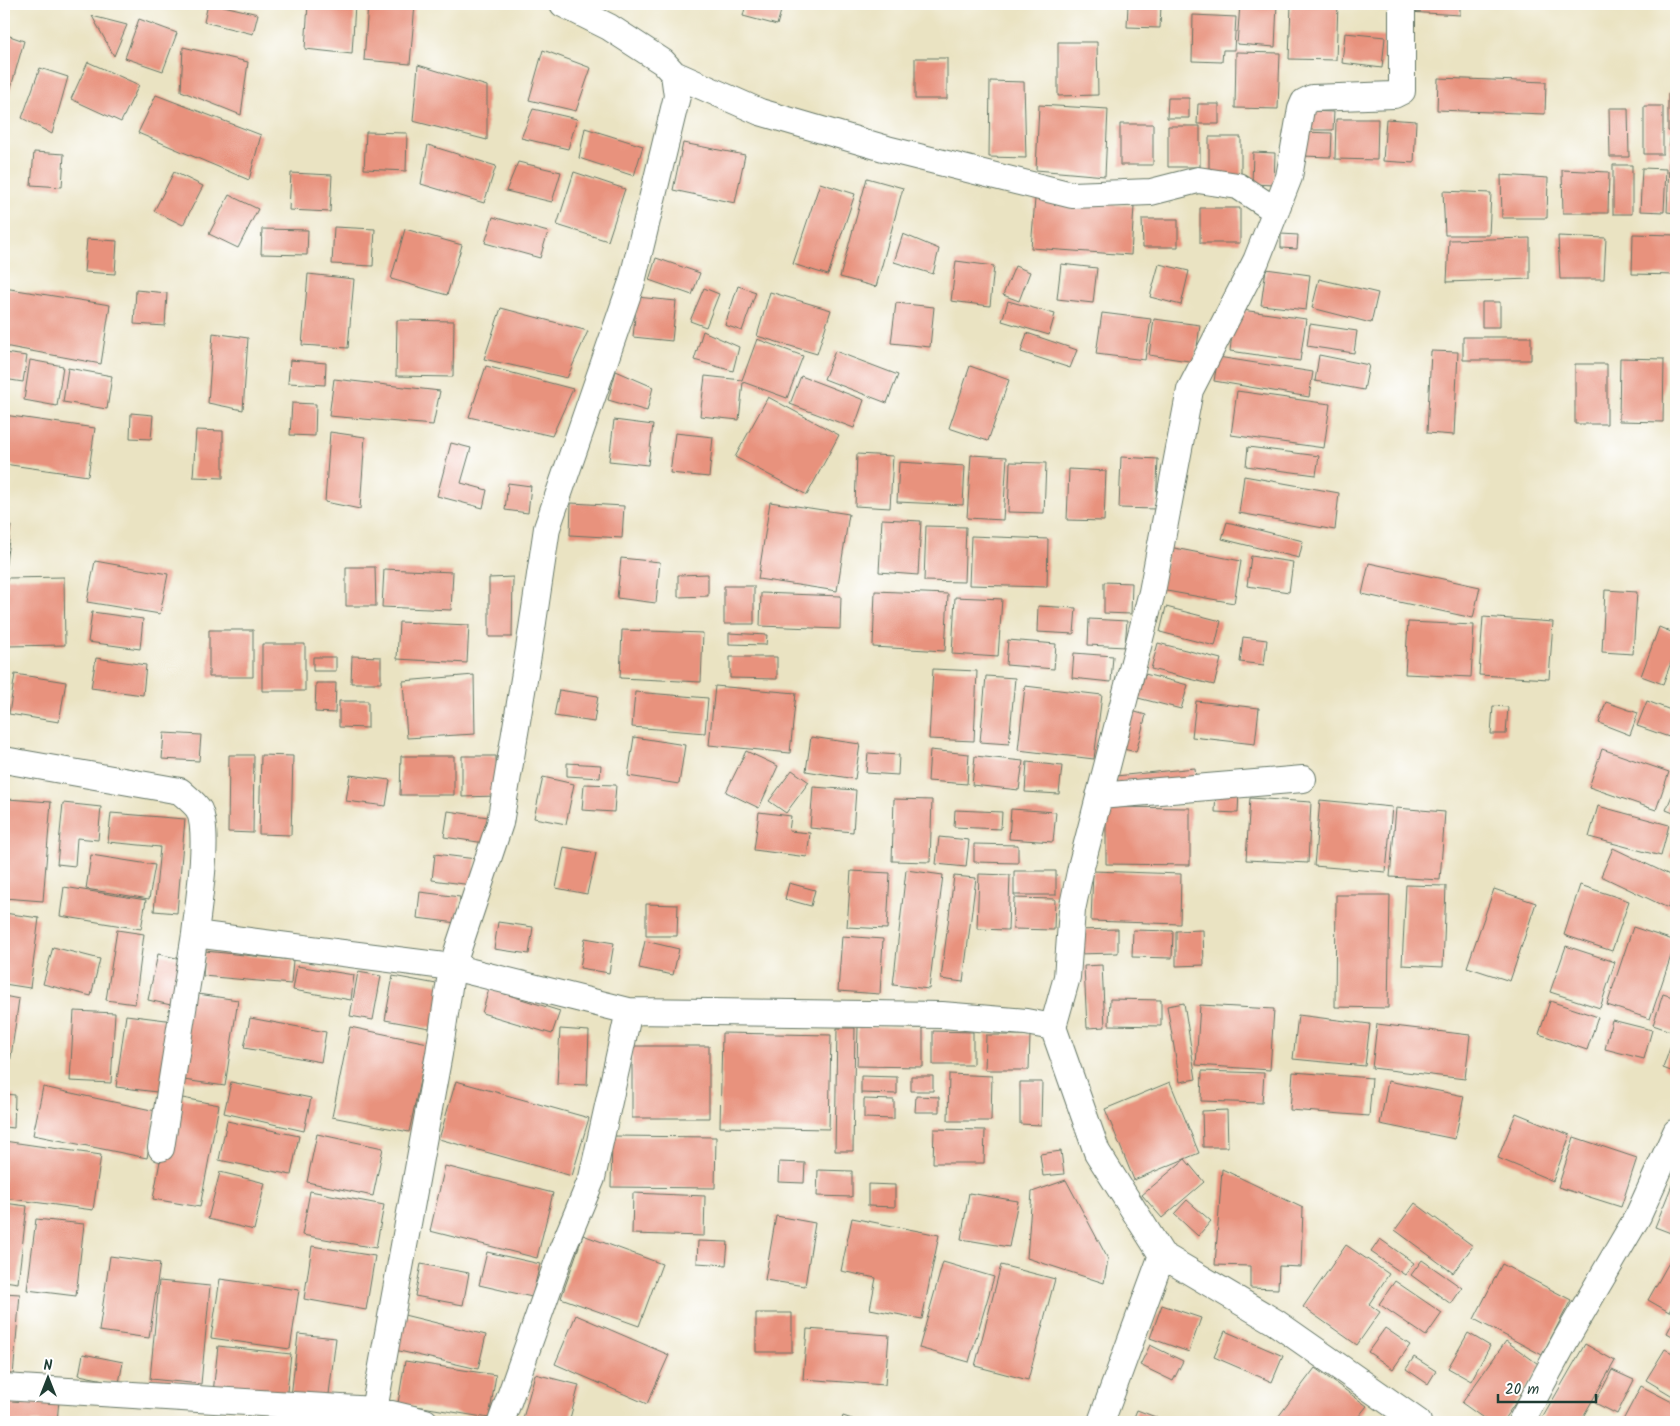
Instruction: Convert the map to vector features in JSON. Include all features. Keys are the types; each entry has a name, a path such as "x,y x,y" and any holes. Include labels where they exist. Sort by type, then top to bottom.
{"street":[{"path":"563,4 609,27 663,62 674,74 760,112 887,149 1072,195 1151,192 1198,180 1238,186 1276,211"},
{"path":"1402,4 1402,90 1394,95 1312,98 1304,102 1289,177 1276,211 1256,261 1190,390 1152,592 1081,868 1072,910 1068,977 1053,1027 1097,1152 1162,1255 1274,1322 1418,1422"},
{"path":"374,1410 439,1054 452,967 500,823 547,528 632,282 677,96 674,74"},
{"path":"4,760 180,791 198,809 203,829 202,866 195,934 161,1148"},
{"path":"1099,796 1303,779"},
{"path":"195,934 452,967 629,1010 942,1015 1026,1022 1053,1027"},
{"path":"501,1422 562,1250 592,1178 629,1010"},
{"path":"1521,1422 1566,1339 1638,1216 1676,1132"},
{"path":"1101,1422 1162,1255"},
{"path":"4,1387 374,1410 425,1422"}],"building":[{"path":"208,4 258,14 253,34 204,22"},
{"path":"308,4 355,4 352,54 305,49"},
{"path":"368,4 415,4 410,64 364,60"},
{"path":"746,4 783,4 777,25 743,16"},
{"path":"1128,4 1161,4 1160,28 1127,27"},
{"path":"1240,4 1277,4 1275,47 1237,44"},
{"path":"1291,4 1338,4 1336,60 1289,59"},
{"path":"1408,4 1460,4 1460,15 1408,12"},
{"path":"1193,15 1236,17 1234,50 1223,50 1222,62 1192,61"},
{"path":"92,16 127,25 114,56"},
{"path":"139,19 177,33 163,71 125,58"},
{"path":"1345,33 1385,37 1382,68 1342,63"},
{"path":"4,34 24,41 8,98 4,96"},
{"path":"1058,42 1097,42 1098,95 1058,96"},
{"path":"183,47 248,62 241,115 181,91"},
{"path":"543,50 591,68 576,111 529,100"},
{"path":"1236,52 1280,53 1278,109 1235,108"},
{"path":"915,58 947,58 947,99 915,99"},
{"path":"88,62 139,85 121,122 71,99"},
{"path":"418,65 487,86 487,140 413,121"},
{"path":"40,68 68,77 52,134 22,118"},
{"path":"1438,78 1546,82 1545,114 1437,110"},
{"path":"990,81 1024,82 1026,158 989,157"},
{"path":"1668,93 1676,93 1676,131 1668,131"},
{"path":"156,95 261,135 249,180 138,133"},
{"path":"1168,98 1189,98 1189,118 1167,118"},
{"path":"1198,104 1219,104 1219,124 1197,124"},
{"path":"1039,105 1108,109 1105,176 1036,170"},
{"path":"1644,106 1663,106 1663,154 1644,154"},
{"path":"1609,108 1628,108 1629,157 1610,157"},
{"path":"533,109 577,119 568,149 521,138"},
{"path":"1310,111 1334,112 1333,130 1309,130"},
{"path":"1336,119 1378,119 1377,160 1335,159"},
{"path":"1386,119 1416,121 1414,163 1383,161"},
{"path":"1120,124 1153,124 1153,165 1120,165"},
{"path":"1168,126 1200,126 1200,167 1168,167"},
{"path":"585,128 643,146 634,176 579,158"},
{"path":"366,132 407,133 406,171 364,169"},
{"path":"1303,132 1332,133 1331,157 1302,156"},
{"path":"1209,137 1241,137 1241,178 1209,178"},
{"path":"1670,138 1676,138 1676,213 1667,212"},
{"path":"683,143 745,155 735,203 673,190"},
{"path":"428,145 496,166 484,203 421,184"},
{"path":"34,152 64,154 62,187 31,185"},
{"path":"1253,152 1275,153 1274,185 1252,184"},
{"path":"518,162 561,172 552,202 506,191"},
{"path":"1613,165 1632,165 1632,214 1613,214"},
{"path":"1642,168 1666,169 1664,212 1640,211"},
{"path":"1562,170 1609,172 1608,213 1563,213"},
{"path":"174,172 203,186 183,225 154,211"},
{"path":"574,172 625,189 608,241 557,225"},
{"path":"291,173 332,175 330,212 289,210"},
{"path":"1501,175 1548,178 1547,218 1502,218"},
{"path":"867,178 903,188 876,287 840,277"},
{"path":"820,183 855,194 828,275 793,264"},
{"path":"1443,191 1491,193 1489,235 1445,235"},
{"path":"229,195 258,209 238,248 209,234"},
{"path":"1035,199 1134,206 1131,255 1031,248"},
{"path":"1200,208 1240,208 1240,243 1200,243"},
{"path":"493,217 548,232 540,258 485,243"},
{"path":"1142,219 1178,219 1178,247 1143,247"},
{"path":"334,227 375,229 373,266 332,264"},
{"path":"262,229 308,230 307,255 261,254"},
{"path":"405,229 462,245 447,295 391,279"},
{"path":"903,234 939,249 933,274 894,262"},
{"path":"1281,234 1298,235 1297,249 1281,248"},
{"path":"1633,234 1676,235 1676,275 1632,274"},
{"path":"1558,236 1606,238 1604,279 1560,279"},
{"path":"1530,238 1530,279 1447,282 1449,240"},
{"path":"87,239 117,241 115,274 84,272"},
{"path":"656,258 700,273 692,295 649,280"},
{"path":"956,261 994,266 990,306 951,301"},
{"path":"1061,264 1097,268 1093,303 1057,299"},
{"path":"1159,264 1189,271 1181,305 1150,297"},
{"path":"1015,266 1030,272 1019,301 1003,295"},
{"path":"1266,269 1310,275 1306,310 1261,305"},
{"path":"308,274 354,279 348,348 302,345"},
{"path":"1319,279 1378,293 1371,323 1312,308"},
{"path":"738,286 756,292 742,331 725,325"},
{"path":"4,288 110,305 101,364 4,346"},
{"path":"704,288 719,294 706,327 690,321"},
{"path":"136,290 167,293 165,326 134,324"},
{"path":"770,292 831,310 817,354 757,336"},
{"path":"637,297 676,301 672,341 633,337"},
{"path":"1008,301 1055,314 1049,335 1002,321"},
{"path":"1482,302 1500,302 1500,327 1482,327"},
{"path":"896,303 934,307 930,347 891,343"},
{"path":"501,308 588,331 567,378 484,359"},
{"path":"1235,309 1306,319 1300,361 1230,351"},
{"path":"1102,313 1151,319 1145,360 1096,354"},
{"path":"1154,319 1200,325 1195,362 1149,355"},
{"path":"397,320 454,321 453,377 396,376"},
{"path":"1310,324 1357,331 1354,353 1307,346"},
{"path":"703,331 739,347 733,371 694,360"},
{"path":"213,333 248,338 243,410 208,403"},
{"path":"1027,333 1077,350 1070,368 1021,352"},
{"path":"1463,337 1531,337 1531,360 1463,360"},
{"path":"757,339 803,356 787,398 743,382 739,420 700,416 705,376 742,380"},
{"path":"835,351 898,375 887,403 824,379"},
{"path":"1431,351 1458,352 1454,435 1427,433"},
{"path":"4,353 27,356 23,382 4,379"},
{"path":"1319,355 1369,365 1364,390 1315,381"},
{"path":"1218,357 1313,372 1309,397 1214,381"},
{"path":"1620,358 1664,359 1663,422 1619,421"},
{"path":"30,360 63,366 57,406 24,400"},
{"path":"290,360 326,363 325,385 288,383"},
{"path":"1575,364 1607,364 1607,424 1575,424"},
{"path":"486,366 573,389 552,436 469,417"},
{"path":"970,366 1009,380 988,441 949,428"},
{"path":"68,368 112,376 107,409 63,402"},
{"path":"616,371 653,387 647,411 608,400"},
{"path":"801,376 864,400 854,428 790,404"},
{"path":"334,379 440,391 433,425 329,416"},
{"path":"1237,391 1330,404 1324,448 1231,435"},
{"path":"768,397 839,435 807,495 735,457"},
{"path":"292,403 316,404 315,436 290,435"},
{"path":"131,413 153,415 151,439 130,438"},
{"path":"4,415 95,428 88,476 4,464"},
{"path":"614,420 653,425 648,465 609,461"},
{"path":"196,430 223,431 223,478 193,477"},
{"path":"330,432 365,437 360,509 325,502"},
{"path":"675,433 713,437 709,477 670,473"},
{"path":"451,443 471,448 461,483 487,490 483,508 437,496"},
{"path":"1248,447 1319,456 1316,475 1246,466"},
{"path":"857,454 893,456 890,508 855,506"},
{"path":"971,455 1007,457 1003,520 967,518"},
{"path":"1121,457 1158,459 1156,509 1119,508"},
{"path":"899,462 965,466 963,505 897,502"},
{"path":"1010,462 1046,463 1044,513 1008,512"},
{"path":"1069,469 1106,471 1104,521 1067,520"},
{"path":"1244,476 1339,493 1335,530 1239,513"},
{"path":"508,483 531,486 528,513 505,510"},
{"path":"770,502 849,514 837,591 758,579"},
{"path":"571,503 624,506 622,538 570,535"},
{"path":"882,519 921,521 918,575 879,572"},
{"path":"1227,522 1303,541 1299,558 1222,539"},
{"path":"4,525 11,526 5,570 4,570"},
{"path":"926,526 966,527 964,582 924,581"},
{"path":"971,536 1048,539 1047,587 969,585"},
{"path":"1169,547 1241,561 1234,603 1161,590"},
{"path":"1251,556 1293,562 1289,592 1247,586"},
{"path":"621,558 660,562 656,603 617,598"},
{"path":"95,561 168,574 160,614 87,602"},
{"path":"1369,563 1480,587 1473,618 1362,594"},
{"path":"346,567 375,567 376,606 346,606"},
{"path":"384,569 453,572 451,610 382,607"},
{"path":"708,574 708,596 678,597 678,575"},
{"path":"64,577 65,645 8,646 7,578"},
{"path":"513,577 512,637 489,637 489,578"},
{"path":"1104,582 1132,583 1131,614 1104,613"},
{"path":"724,586 754,586 754,624 724,624"},
{"path":"1605,590 1637,592 1633,654 1602,652"},
{"path":"875,591 948,594 945,651 873,647"},
{"path":"761,593 841,596 840,629 760,626"},
{"path":"955,597 1002,599 998,657 952,654"},
{"path":"1038,606 1076,608 1074,634 1037,632"},
{"path":"1166,607 1221,621 1215,646 1160,632"},
{"path":"92,612 143,619 140,649 88,642"},
{"path":"1483,617 1553,622 1549,679 1479,675"},
{"path":"1089,619 1127,621 1125,647 1088,645"},
{"path":"399,622 469,625 467,663 397,659"},
{"path":"1408,622 1474,625 1471,677 1405,674"},
{"path":"1659,627 1676,634 1676,649 1663,684 1641,676"},
{"path":"209,630 253,630 253,677 209,677"},
{"path":"622,630 703,633 701,682 620,678"},
{"path":"729,633 767,635 766,645 729,644"},
{"path":"1243,637 1267,640 1264,665 1240,662"},
{"path":"1008,640 1056,644 1054,669 1006,665"},
{"path":"1158,643 1221,659 1214,685 1151,669"},
{"path":"262,644 305,644 305,691 262,691"},
{"path":"1074,653 1113,656 1111,682 1072,678"},
{"path":"352,656 381,657 381,683 351,683"},
{"path":"313,657 336,657 336,671 313,671"},
{"path":"730,657 777,657 777,679 730,678"},
{"path":"96,658 146,665 143,695 91,688"},
{"path":"933,669 977,671 974,741 929,739"},
{"path":"15,674 66,682 59,722 9,714"},
{"path":"1145,674 1188,685 1181,709 1138,698"},
{"path":"474,675 475,734 407,738 403,681"},
{"path":"986,676 1015,678 1009,744 980,742"},
{"path":"316,683 336,683 335,713 315,712"},
{"path":"715,686 796,693 790,753 709,745"},
{"path":"1025,686 1102,695 1094,759 1018,750"},
{"path":"559,690 598,696 594,722 554,716"},
{"path":"635,692 708,698 705,733 632,727"},
{"path":"339,701 368,701 368,728 339,727"},
{"path":"1196,701 1259,708 1255,744 1192,737"},
{"path":"1647,701 1676,712 1669,737 1637,726"},
{"path":"1606,702 1638,713 1630,735 1599,723"},
{"path":"1493,706 1508,707 1506,734 1491,734"},
{"path":"1128,710 1146,715 1136,752 1119,748"},
{"path":"164,733 201,735 199,761 162,759"},
{"path":"634,737 685,745 679,784 628,776"},
{"path":"811,737 860,744 855,779 806,771"},
{"path":"1602,749 1669,772 1656,810 1589,787"},
{"path":"930,750 969,754 967,784 928,781"},
{"path":"746,751 778,766 759,808 726,792"},
{"path":"868,753 899,755 898,775 866,773"},
{"path":"229,755 254,755 253,833 228,832"},
{"path":"261,755 293,756 291,835 259,834"},
{"path":"401,756 454,756 454,795 400,795"},
{"path":"462,756 496,756 497,796 462,797"},
{"path":"975,756 1023,761 1019,790 972,785"},
{"path":"1027,762 1062,766 1059,794 1025,792"},
{"path":"567,763 601,765 600,778 567,776"},
{"path":"1195,768 1197,786 1118,794 1116,776"},
{"path":"792,770 809,782 786,813 769,801"},
{"path":"350,775 390,780 386,806 346,801"},
{"path":"543,777 574,784 566,824 534,818"},
{"path":"584,784 616,785 614,812 582,810"},
{"path":"1676,786 1676,814 1666,810"},
{"path":"813,787 856,790 853,832 810,828"},
{"path":"1216,788 1239,790 1238,813 1215,812"},
{"path":"1250,798 1311,802 1308,863 1246,860"},
{"path":"7,799 51,802 43,901 4,898 4,835"},
{"path":"894,799 932,800 930,862 892,861"},
{"path":"1320,800 1392,807 1386,872 1314,866"},
{"path":"63,803 101,807 98,840 77,838 75,866 57,864"},
{"path":"1598,806 1669,825 1661,856 1589,837"},
{"path":"1106,807 1190,808 1190,865 1106,864"},
{"path":"1396,808 1445,812 1440,880 1390,877"},
{"path":"1011,809 1056,812 1053,842 1009,839"},
{"path":"955,810 1002,812 1001,829 954,827"},
{"path":"448,811 488,817 485,843 444,837"},
{"path":"759,812 791,816 789,831 810,833 807,857 754,850"},
{"path":"111,813 185,819 177,913 154,911 160,847 108,842"},
{"path":"939,837 969,840 966,867 936,864"},
{"path":"1676,840 1676,860 1669,857"},
{"path":"974,844 1018,845 1018,863 974,862"},
{"path":"564,847 596,853 587,894 556,888"},
{"path":"1613,848 1676,878 1676,890 1668,908 1601,876"},
{"path":"435,854 476,859 472,885 432,880"},
{"path":"91,855 155,865 149,899 86,889"},
{"path":"906,870 943,875 929,989 893,985"},
{"path":"851,871 890,873 887,929 847,927"},
{"path":"1014,871 1056,871 1056,895 1014,895"},
{"path":"1093,871 1181,874 1180,924 1091,921"},
{"path":"979,874 1010,875 1008,930 977,929"},
{"path":"954,876 976,878 963,982 941,979"},
{"path":"789,883 815,890 811,906 785,899"},
{"path":"1406,885 1446,886 1443,967 1402,965"},
{"path":"1580,885 1629,901 1612,951 1564,935"},
{"path":"64,887 146,900 141,929 60,916"},
{"path":"1494,889 1536,903 1510,981 1467,967"},
{"path":"420,892 460,897 457,923 417,918"},
{"path":"1336,895 1390,895 1388,1008 1335,1007"},
{"path":"1014,898 1055,899 1054,930 1013,929"},
{"path":"646,904 678,905 677,936 646,936"},
{"path":"4,913 39,918 30,988 4,984"},
{"path":"498,922 533,927 529,954 494,949"},
{"path":"1633,927 1676,941 1650,1019 1607,1005"},
{"path":"1118,929 1118,953 1075,954 1074,930"},
{"path":"117,930 144,934 135,1004 106,1000"},
{"path":"1133,930 1173,931 1172,958 1132,957"},
{"path":"1203,930 1204,965 1176,966 1176,931"},
{"path":"842,936 883,939 880,994 838,991"},
{"path":"585,938 614,943 609,973 580,968"},
{"path":"645,941 679,949 673,975 639,968"},
{"path":"1566,946 1615,962 1600,1008 1550,992"},
{"path":"53,947 100,959 91,996 43,984"},
{"path":"205,951 293,960 291,984 203,976"},
{"path":"158,954 190,961 180,1007 148,1000"},
{"path":"1102,965 1105,1027 1087,1028 1084,966"},
{"path":"297,966 354,975 351,1000 293,990"},
{"path":"358,972 381,976 373,1020 350,1016"},
{"path":"393,976 442,985 435,1029 385,1020"},
{"path":"489,989 560,1011 552,1034 482,1013"},
{"path":"191,993 238,1000 225,1086 177,1079"},
{"path":"1663,994 1676,998 1676,1033 1653,1025"},
{"path":"4,996 19,999 9,1071 4,1070"},
{"path":"1110,999 1161,1000 1161,1026 1109,1025"},
{"path":"1550,1001 1598,1017 1587,1050 1539,1034"},
{"path":"1184,1003 1196,1079 1180,1082 1167,1006"},
{"path":"1200,1005 1274,1009 1270,1070 1196,1065"},
{"path":"74,1011 115,1013 111,1083 70,1081"},
{"path":"126,1015 174,1021 165,1093 116,1087"},
{"path":"1298,1015 1370,1024 1365,1066 1293,1059"},
{"path":"250,1018 326,1032 321,1062 244,1048"},
{"path":"1612,1020 1652,1030 1644,1059 1605,1049"},
{"path":"1377,1024 1470,1035 1465,1079 1372,1068"},
{"path":"350,1027 428,1043 409,1132 332,1117"},
{"path":"858,1027 923,1028 923,1067 857,1066"},
{"path":"837,1028 855,1028 853,1151 835,1151"},
{"path":"560,1029 589,1031 587,1085 557,1084"},
{"path":"933,1031 973,1032 973,1065 933,1065"},
{"path":"722,1033 831,1035 829,1129 720,1127"},
{"path":"986,1035 1030,1035 1029,1070 985,1070"},
{"path":"632,1046 709,1046 709,1118 632,1118"},
{"path":"1670,1048 1676,1050 1676,1073 1663,1068"},
{"path":"1202,1071 1264,1073 1262,1103 1201,1101"},
{"path":"1293,1072 1372,1078 1369,1116 1290,1110"},
{"path":"949,1074 992,1076 991,1121 948,1121"},
{"path":"861,1076 897,1077 897,1094 861,1093"},
{"path":"911,1076 933,1076 933,1091 911,1091"},
{"path":"456,1081 589,1118 572,1176 439,1139"},
{"path":"1388,1081 1464,1096 1455,1139 1380,1124"},
{"path":"231,1082 311,1098 304,1131 224,1113"},
{"path":"1020,1082 1042,1082 1041,1125 1020,1124"},
{"path":"1170,1082 1199,1153 1134,1180 1105,1109"},
{"path":"43,1087 156,1111 147,1158 33,1135"},
{"path":"4,1094 15,1095 14,1128 4,1127"},
{"path":"172,1096 219,1105 200,1207 153,1199"},
{"path":"916,1096 939,1097 939,1112 915,1112"},
{"path":"864,1099 894,1100 894,1119 864,1118"},
{"path":"1227,1110 1228,1147 1203,1147 1202,1111"},
{"path":"1516,1113 1570,1135 1553,1181 1498,1158"},
{"path":"227,1121 299,1136 291,1175 219,1160"},
{"path":"934,1129 985,1130 984,1163 933,1163"},
{"path":"317,1134 383,1148 373,1196 307,1182"},
{"path":"612,1136 716,1137 715,1188 611,1187"},
{"path":"1574,1137 1637,1158 1621,1207 1558,1187"},
{"path":"4,1141 101,1155 93,1210 4,1198"},
{"path":"1061,1151 1064,1174 1043,1176 1040,1154"},
{"path":"1185,1159 1204,1182 1162,1218 1142,1195"},
{"path":"779,1162 805,1163 804,1183 778,1182"},
{"path":"445,1166 553,1193 537,1258 430,1231"},
{"path":"1222,1169 1303,1208 1301,1267 1279,1266 1278,1289 1250,1288 1250,1266 1215,1265"},
{"path":"818,1170 852,1171 852,1197 817,1196"},
{"path":"220,1172 265,1183 254,1230 208,1219"},
{"path":"1676,1175 1676,1235 1655,1227"},
{"path":"1066,1180 1108,1259 1104,1283 1027,1258 1032,1192"},
{"path":"868,1184 895,1185 895,1207 868,1206"},
{"path":"310,1191 384,1205 376,1248 302,1235"},
{"path":"633,1193 705,1196 704,1236 632,1234"},
{"path":"969,1193 1018,1201 1009,1247 961,1239"},
{"path":"1187,1200 1211,1221 1198,1236 1174,1214"},
{"path":"4,1203 27,1206 18,1283 4,1281"},
{"path":"1415,1203 1473,1246 1453,1273 1395,1230"},
{"path":"776,1216 815,1223 805,1286 765,1280"},
{"path":"852,1218 939,1235 922,1319 870,1309 876,1278 841,1271"},
{"path":"36,1219 84,1224 76,1296 27,1290"},
{"path":"583,1235 662,1264 639,1326 561,1298"},
{"path":"1380,1239 1414,1263 1405,1275 1371,1252"},
{"path":"698,1241 728,1242 726,1265 697,1263"},
{"path":"1346,1245 1389,1274 1369,1304 1380,1312 1357,1345 1303,1307"},
{"path":"312,1246 375,1256 366,1310 304,1299"},
{"path":"1676,1250 1676,1299 1669,1312 1648,1300"},
{"path":"487,1252 540,1264 532,1297 479,1285"},
{"path":"110,1256 160,1263 149,1338 99,1331"},
{"path":"1422,1260 1462,1288 1451,1304 1411,1275"},
{"path":"943,1262 994,1277 969,1362 919,1348"},
{"path":"421,1264 469,1273 463,1305 415,1296"},
{"path":"1502,1264 1571,1300 1542,1355 1474,1319"},
{"path":"1001,1265 1055,1279 1028,1380 975,1366"},
{"path":"220,1279 299,1290 290,1349 211,1338"},
{"path":"159,1281 210,1286 201,1384 150,1379"},
{"path":"1395,1281 1442,1313 1426,1336 1379,1304"},
{"path":"4,1293 20,1294 13,1376 4,1375"},
{"path":"1162,1305 1201,1318 1189,1352 1150,1338"},
{"path":"756,1313 792,1313 792,1352 756,1352"},
{"path":"404,1315 486,1335 478,1369 395,1350"},
{"path":"576,1315 669,1355 647,1404 555,1364"},
{"path":"1676,1316 1676,1338 1667,1333"},
{"path":"1385,1328 1410,1345 1393,1369 1368,1352"},
{"path":"807,1329 889,1335 885,1385 803,1379"},
{"path":"1225,1331 1283,1356 1272,1382 1214,1357"},
{"path":"1468,1333 1490,1346 1471,1381 1448,1368"},
{"path":"298,1334 336,1338 328,1402 291,1397"},
{"path":"1506,1341 1541,1366 1502,1422 1489,1422 1462,1403"},
{"path":"1585,1344 1615,1361 1580,1422 1540,1422"},
{"path":"1150,1345 1183,1361 1173,1381 1140,1365"},
{"path":"218,1346 291,1354 286,1401 213,1393"},
{"path":"1665,1349 1676,1355 1676,1398 1646,1380"},
{"path":"83,1354 123,1362 119,1383 79,1375"},
{"path":"1414,1357 1436,1371 1428,1384 1406,1369"},
{"path":"405,1361 496,1375 489,1418 398,1403"},
{"path":"1315,1368 1367,1406 1354,1422 1285,1422 1278,1417"},
{"path":"1612,1370 1634,1380 1617,1414 1595,1403"},
{"path":"535,1374 579,1385 569,1422 522,1422"},
{"path":"1641,1386 1676,1404 1676,1422 1622,1422"},
{"path":"4,1395 59,1400 57,1422 4,1422"},
{"path":"1137,1410 1169,1422 1132,1422"},
{"path":"843,1416 861,1422 841,1422"}]}
